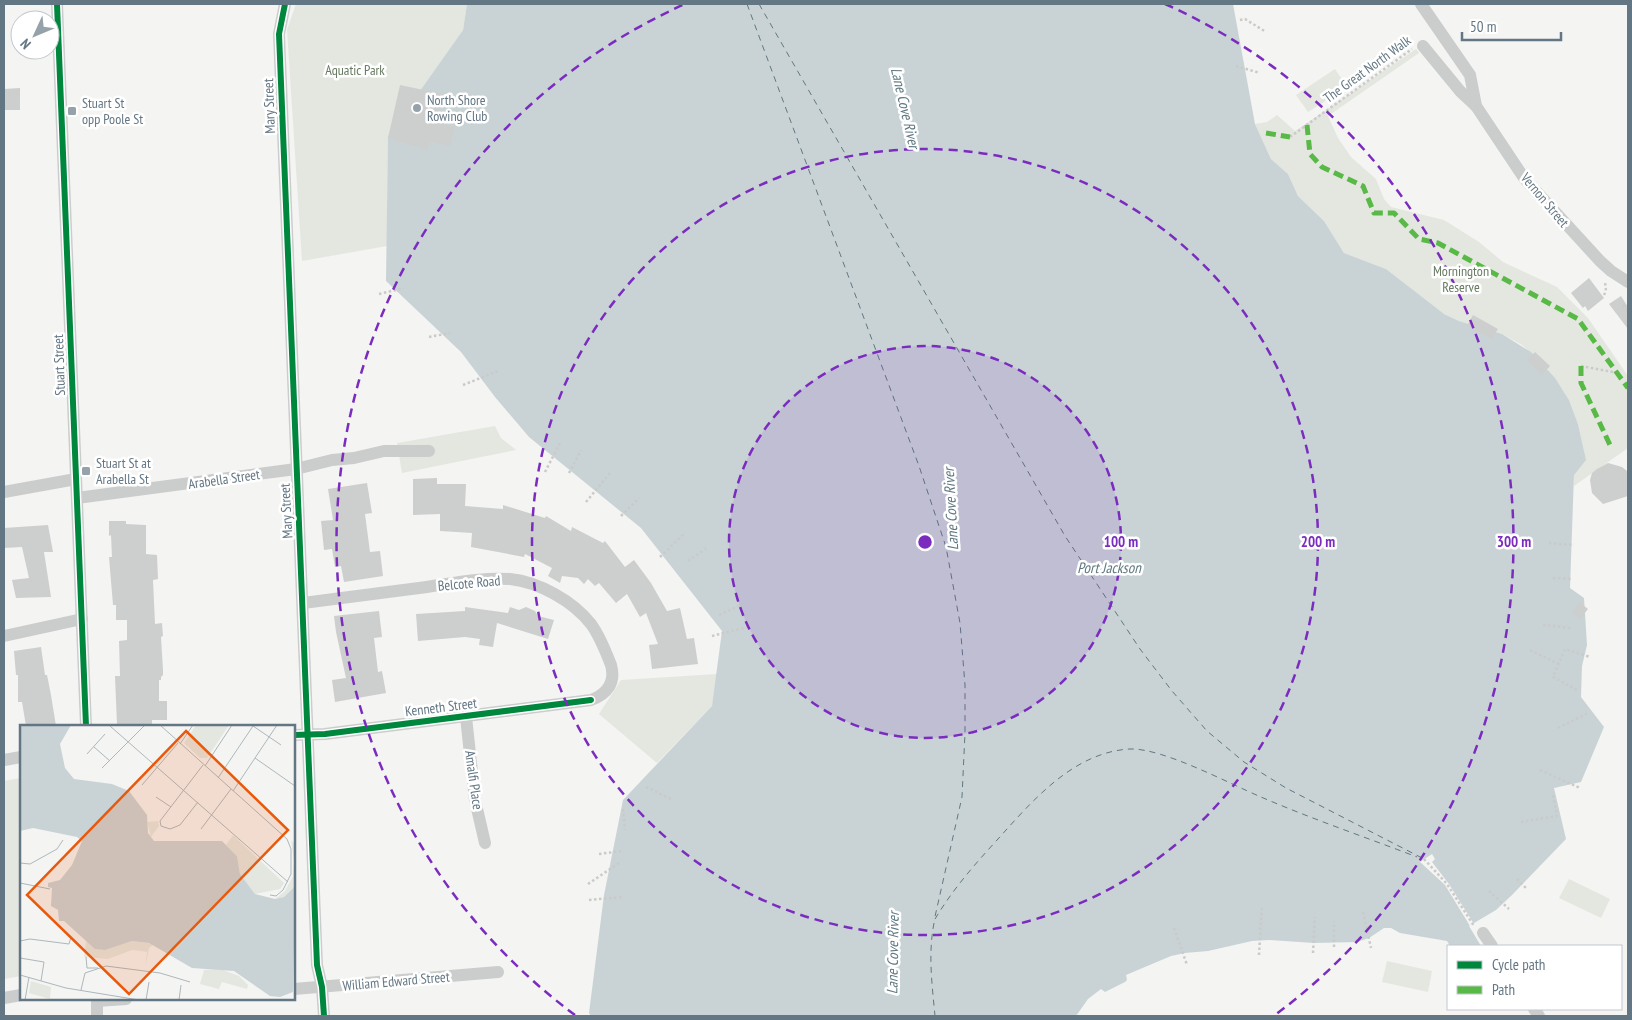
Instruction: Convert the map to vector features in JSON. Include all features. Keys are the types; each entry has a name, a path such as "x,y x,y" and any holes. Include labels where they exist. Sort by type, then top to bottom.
{"street":[{"name":"Stuart Street","path":"57,4 86,725"},
{"name":"Mary Street","path":"285,4 279,34 317,965 322,987 324,1016"},
{"name":"Vernon Street","path":"1420,4 1470,75 1476,106"},
{"name":"Vernon Street","path":"1419,46 1476,106 1524,178 1600,262 1610,271 1628,282"},
{"name":"Arabella Street","path":"77,498 296,469 332,460 354,458 384,451 429,451"},
{"path":"4,492 76,479"},
{"name":"Belcote Road","path":"303,603 478,580 511,579 538,586 564,600 591,624 611,665 613,676 607,690 602,696 591,700"},
{"path":"4,636 82,619"},
{"name":"Kenneth Street","path":"295,735 324,734 591,700"},
{"name":"Amalfi Place","path":"466,717 475,800 485,843"},
{"path":"4,760 20,756"},
{"path":"1483,933 1491,945"},
{"name":"William Edward Street","path":"295,989 498,972"},
{"path":"4,998 20,995"},
{"path":"97,1000 97,1016"}],"path":[{"path":"1240,20 1245,19 1266,32"},
{"path":"1236,66 1260,74"},
{"path":"1604,277 1606,291 1604,295"},
{"path":"379,294 404,288"},
{"path":"1623,305 1628,312"},
{"path":"429,337 450,333"},
{"path":"1581,366 1618,373"},
{"path":"463,385 498,371"},
{"path":"544,472 561,441"},
{"path":"569,473 581,450"},
{"path":"586,502 610,474"},
{"path":"622,516 640,498"},
{"path":"660,557 684,534"},
{"path":"1549,543 1574,545"},
{"path":"688,561 707,548"},
{"path":"1553,578 1572,579"},
{"path":"719,614 741,605"},
{"path":"1542,625 1571,628"},
{"path":"712,636 747,627"},
{"path":"1578,690 1553,677 1565,649 1590,657"},
{"path":"1530,650 1559,664"},
{"path":"1558,728 1588,713"},
{"path":"1540,770 1580,788"},
{"path":"646,787 671,799"},
{"path":"1520,822 1557,816 1553,795"},
{"path":"623,810 625,830"},
{"path":"599,854 622,851"},
{"path":"1424,859 1446,884 1475,928 1483,933"},
{"path":"588,884 619,863"},
{"path":"1517,879 1527,889"},
{"path":"1489,891 1509,909"},
{"path":"589,900 622,897"},
{"path":"1259,955 1262,905"},
{"path":"1363,912 1371,948"},
{"path":"1313,953 1315,917"},
{"path":"1334,921 1334,947"},
{"path":"1174,928 1187,965"},
{"path":"590,1016 606,1016"}],"green space":[{"name":"Aquatic Park","path":"296,4 467,4 463,30 388,136 387,246 302,261 287,30"},
{"name":"Mornington Reserve","path":"1416,49 1419,53 1328,116 1338,138 1351,157 1376,179 1384,199 1391,207 1444,220 1479,242 1503,262 1557,287 1588,318 1628,376 1628,448 1574,486 1574,475 1584,451 1578,424 1569,400 1539,360 1522,345 1502,334 1459,321 1440,312 1386,269 1344,253 1324,221 1298,196 1288,174 1271,159 1255,124 1267,122 1277,115 1295,131"},
{"path":"1335,69 1347,87 1308,112 1296,95"},
{"path":"495,426 501,438 516,450 402,473 397,443"},
{"path":"717,674 712,706 657,763 599,714 621,680"},
{"path":"20,778 20,976 4,979 4,781"},
{"path":"1569,879 1610,899 1601,918 1559,898"},
{"path":"1387,961 1432,971 1428,992 1382,982"}],"water":[{"name":"Port Jackson","path":"467,4 1233,4 1255,124 1271,159 1288,174 1298,196 1324,221 1344,253 1386,269 1444,314 1459,321 1502,334 1531,352 1555,378 1569,400 1578,424 1586,460 1574,475 1570,588 1584,598 1587,645 1582,666 1581,697 1604,727 1581,782 1554,788 1566,839 1496,910 1469,926 1480,945 1449,945 1447,941 1400,933 1391,928 1384,928 1369,938 1357,942 1252,941 1208,951 1171,956 1126,975 1127,980 1125,982 1105,992 1101,989 1088,999 1076,1016 591,1016 589,1013 604,895 623,800 712,706 722,631 641,528 529,437 495,397 461,352 386,281 388,136 463,30"}],"pier":[{"path":"1432,854 1435,859 1432,862 1449,884 1474,924 1470,926 1445,885 1420,862"}],"building":[{"name":"North Shore Rowing Club","path":"400,85 443,94 436,123 455,127 450,146 430,142 427,150 388,138"},
{"path":"20,88 20,110 4,110 4,89"},
{"path":"1589,278 1604,298 1588,311 1585,306 1583,308 1571,293"},
{"path":"1621,296 1628,307 1628,329 1609,304"},
{"path":"1473,315 1498,329 1492,339 1467,326"},
{"path":"1535,352 1550,366 1542,375 1527,360"},
{"path":"1608,463 1622,467 1627,471 1628,496 1603,504 1592,493 1590,480 1592,473"},
{"path":"437,478 437,484 466,484 465,506 503,509 503,505 545,518 546,516 571,531 572,527 603,543 605,541 625,567 634,560 651,583 667,611 680,608 687,639 694,638 698,664 652,669 649,645 658,644 646,613 640,617 627,594 616,603 599,583 595,586 588,579 584,584 578,578 562,576 560,583 548,576 552,568 525,554 524,557 471,547 472,533 440,531 440,514 413,515 413,479"},
{"path":"367,483 372,513 365,514 370,552 380,551 383,576 344,582 341,566 335,567 332,549 324,550 321,521 333,520 328,489"},
{"path":"109,521 126,521 126,524 146,525 146,554 157,555 158,579 153,580 155,624 162,623 163,636 161,637 163,675 161,680 159,680 159,701 167,701 167,720 152,720 152,725 117,725 115,676 120,676 119,641 127,640 127,620 116,620 116,605 113,605 109,557 112,557 111,535 109,536"},
{"path":"48,525 53,552 44,552 51,597 16,598 12,580 29,578 22,547 4,548 4,528"},
{"path":"1579,602 1588,609 1580,619 1572,613"},
{"path":"465,607 508,613 510,607 519,610 526,607 535,611 538,616 554,620 548,639 497,623 493,647 479,645 480,639 465,637 418,641 416,614 465,611"},
{"path":"379,611 382,637 374,638 378,672 382,671 386,693 335,702 332,680 346,678 334,616"},
{"path":"41,647 56,725 26,725 22,702 18,702 18,675 16,675 14,651"}],"ferry route":[{"path":"747,4 919,466 946,547 960,623 965,685 965,733 962,797 934,921"},
{"path":"759,4 1065,536 1140,649 1172,691 1207,731 1244,762 1286,788 1424,859"},
{"path":"935,919 949,897 973,867 1011,824 1056,780 1091,759 1110,752 1130,749 1160,754 1196,767 1280,805 1417,857"},
{"path":"934,923 931,958 935,1016"}],"marked path":[{"path":"1307,125 1310,154 1322,167 1363,186 1374,213 1394,213 1419,239 1438,243 1578,319 1628,388"},
{"path":"1266,133 1290,137"},
{"path":"1581,366 1581,383 1610,445"}],"cycle path":[{"path":"57,4 86,725"},
{"path":"285,4 279,34 317,965 322,987 324,1016"},
{"path":"295,735 325,734 591,700"}],"place":[{"name":"North Shore Rowing Club","path":"417,108"},
{"name":"Stuart St opp Poole St","path":"72,111"},
{"name":"Stuart St at Arabella St","path":"86,471"}],"water label":[{"name":"Lane Cove River","path":"905,108"},
{"name":"Lane Cove River","path":"951,509"},
{"name":"Lane Cove River","path":"893,953"}]}
